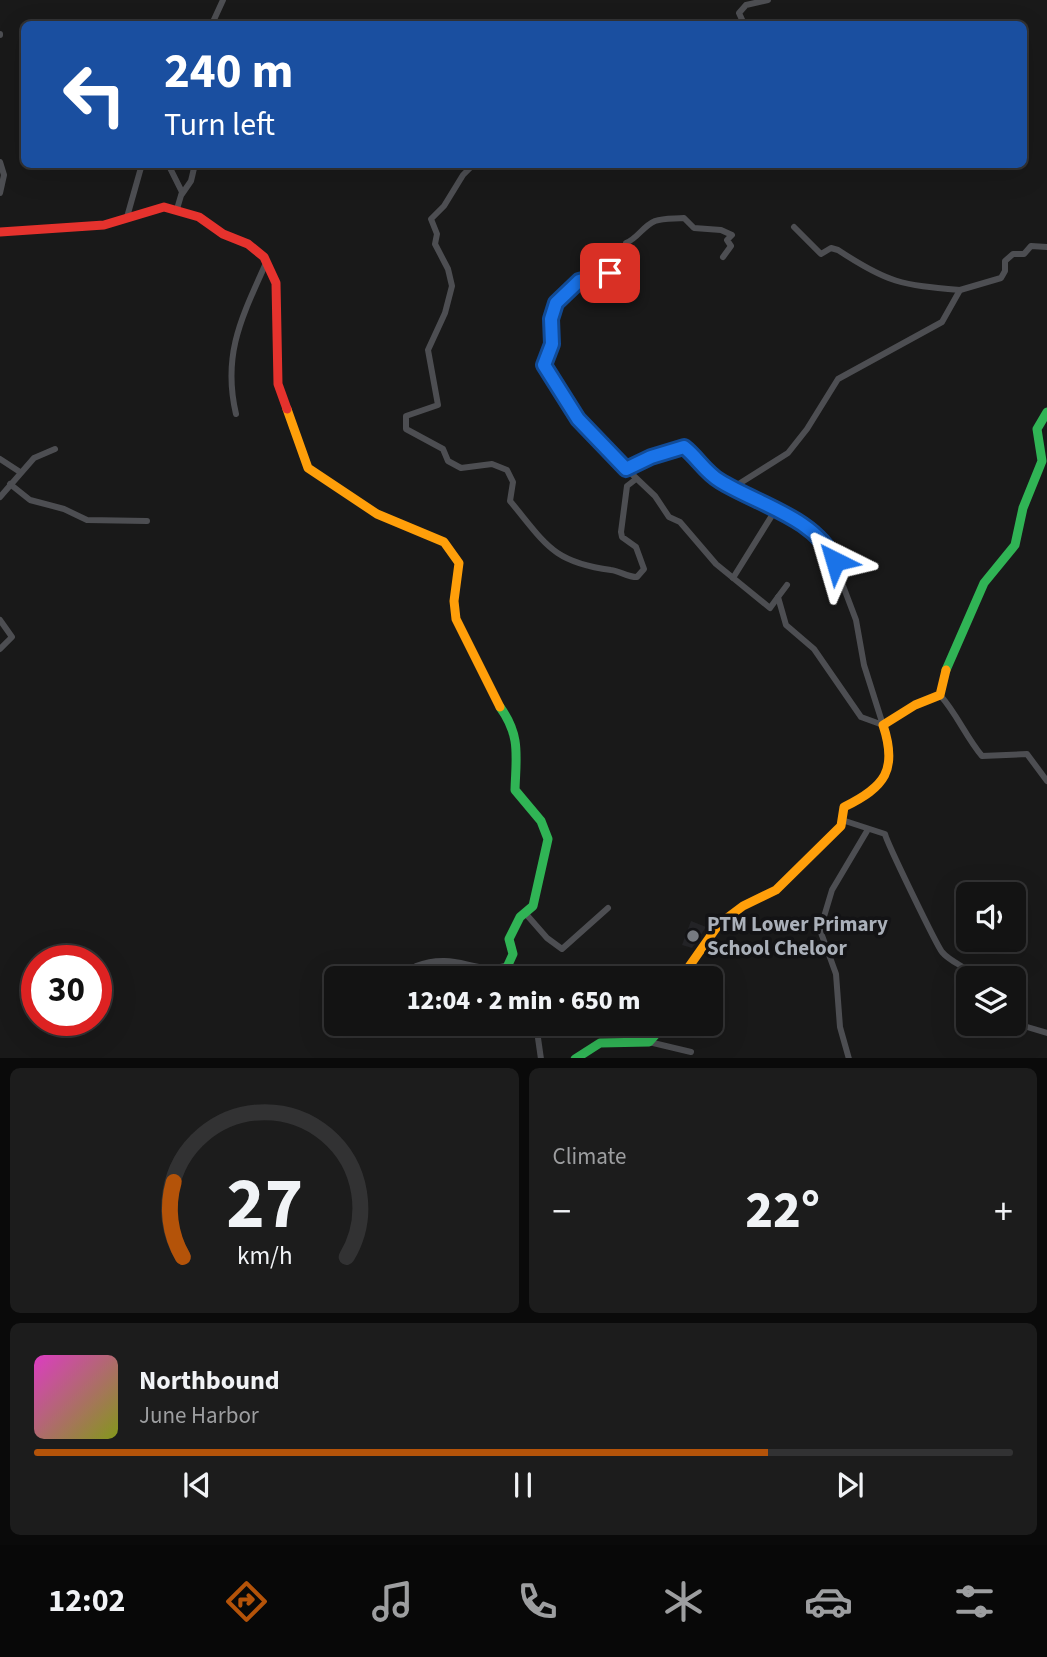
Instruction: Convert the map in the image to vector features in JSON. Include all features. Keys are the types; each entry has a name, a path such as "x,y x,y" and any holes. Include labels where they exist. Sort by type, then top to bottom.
{"street":[{"path":"213,21 223,0"},
{"path":"743,21 739,13 746,5 768,0"},
{"path":"0,162 4,175 0,193"},
{"path":"127,218 141,168"},
{"path":"171,168 176,175 181,196"},
{"path":"177,209 181,196 191,181 194,168"},
{"path":"470,168 444,206 430,219 437,234 435,244 449,269 452,286 446,313 428,350 438,405 406,416 406,429 443,449 448,461 461,468 492,464 507,470 513,482 510,501 551,550 590,569 610,569 632,577 641,575 644,569 636,547 622,537 621,532 627,486 636,480"},
{"path":"0,232 81,228 164,207 199,217 229,237 260,252 276,283 278,384 308,468 377,514 444,542 459,564 453,601 456,619 492,695 512,724 516,737 515,790 541,821 548,839 533,906 511,932 509,939 513,954 505,966"},
{"path":"723,257 731,246 727,240 732,235 726,231 694,228 684,218 655,221 626,243 630,259 627,270 579,281 556,303 551,319 552,344 544,365 578,419 636,480 655,496 669,517 680,522 716,564 770,608 787,585"},
{"path":"794,227 821,254 831,248 877,276 907,286 960,289 1002,278 1005,261 1013,254 1024,254 1031,246 1047,247"},
{"path":"236,414 230,388 236,330 266,263"},
{"path":"733,487 788,453 807,429 838,379 942,322 960,289"},
{"path":"940,695 944,675 984,583 1015,545 1023,508 1042,461 1037,429 1047,412"},
{"path":"626,469 651,457 684,447 701,466 733,487 776,509 828,546 856,620 864,665 892,761 886,777 862,799 844,807 841,826 776,890 743,906 719,924 689,966"},
{"path":"0,497 34,458 55,449"},
{"path":"0,459 20,472"},
{"path":"10,484 30,500 64,509 87,520 147,521"},
{"path":"733,578 776,509"},
{"path":"778,597 786,625 814,649 861,718 883,725 915,705 940,695"},
{"path":"0,620 12,637 0,649"},
{"path":"940,695 953,710 965,736 982,756 1027,754 1047,782"},
{"path":"842,820 867,831 886,834 888,846 943,953 961,966"},
{"path":"849,1058 840,1027 836,974 820,930 832,890 867,831"},
{"path":"526,914 547,938 562,949 608,908"},
{"path":"416,966 431,961 455,960 474,966"},
{"path":"1026,1026 1047,1032"},
{"path":"538,1036 541,1058"},
{"path":"649,1042 654,1036"},
{"path":"576,1058 586,1046 602,1041 649,1042 691,1052"}],"shaded area":[{"name":"PTM Lower Primary School Cheloor","path":"691,921 706,927 692,948 682,945"}],"traffic: fast":[{"path":"946,670 984,583 1015,545 1023,508 1042,461 1037,429 1047,412"},
{"path":"500,707 507,717 514,737 515,790 541,821 548,839 533,906 520,917 509,939 513,954 508,966"},
{"path":"577,1058 600,1043 649,1042 654,1036"}],"traffic: slow":[{"path":"287,409 308,468 377,514 444,542 459,563 454,601 456,619 500,707"},
{"path":"689,966 719,924 743,906 776,890 841,826 844,807 870,792 878,784 888,765 889,754 883,725 915,705 940,695 946,670"}],"traffic: jam":[{"path":"0,232 104,225 164,207 199,217 223,234 248,244 264,257 276,283 278,384 287,409"}],"place":[{"name":"PTM Lower Primary School Cheloor","path":"693,936"}],"route":[{"path":"610,273 579,281 556,303 551,319 552,344 544,365 578,419 626,469 651,457 684,447 701,466 719,480 786,515 828,546 835,561"}]}
